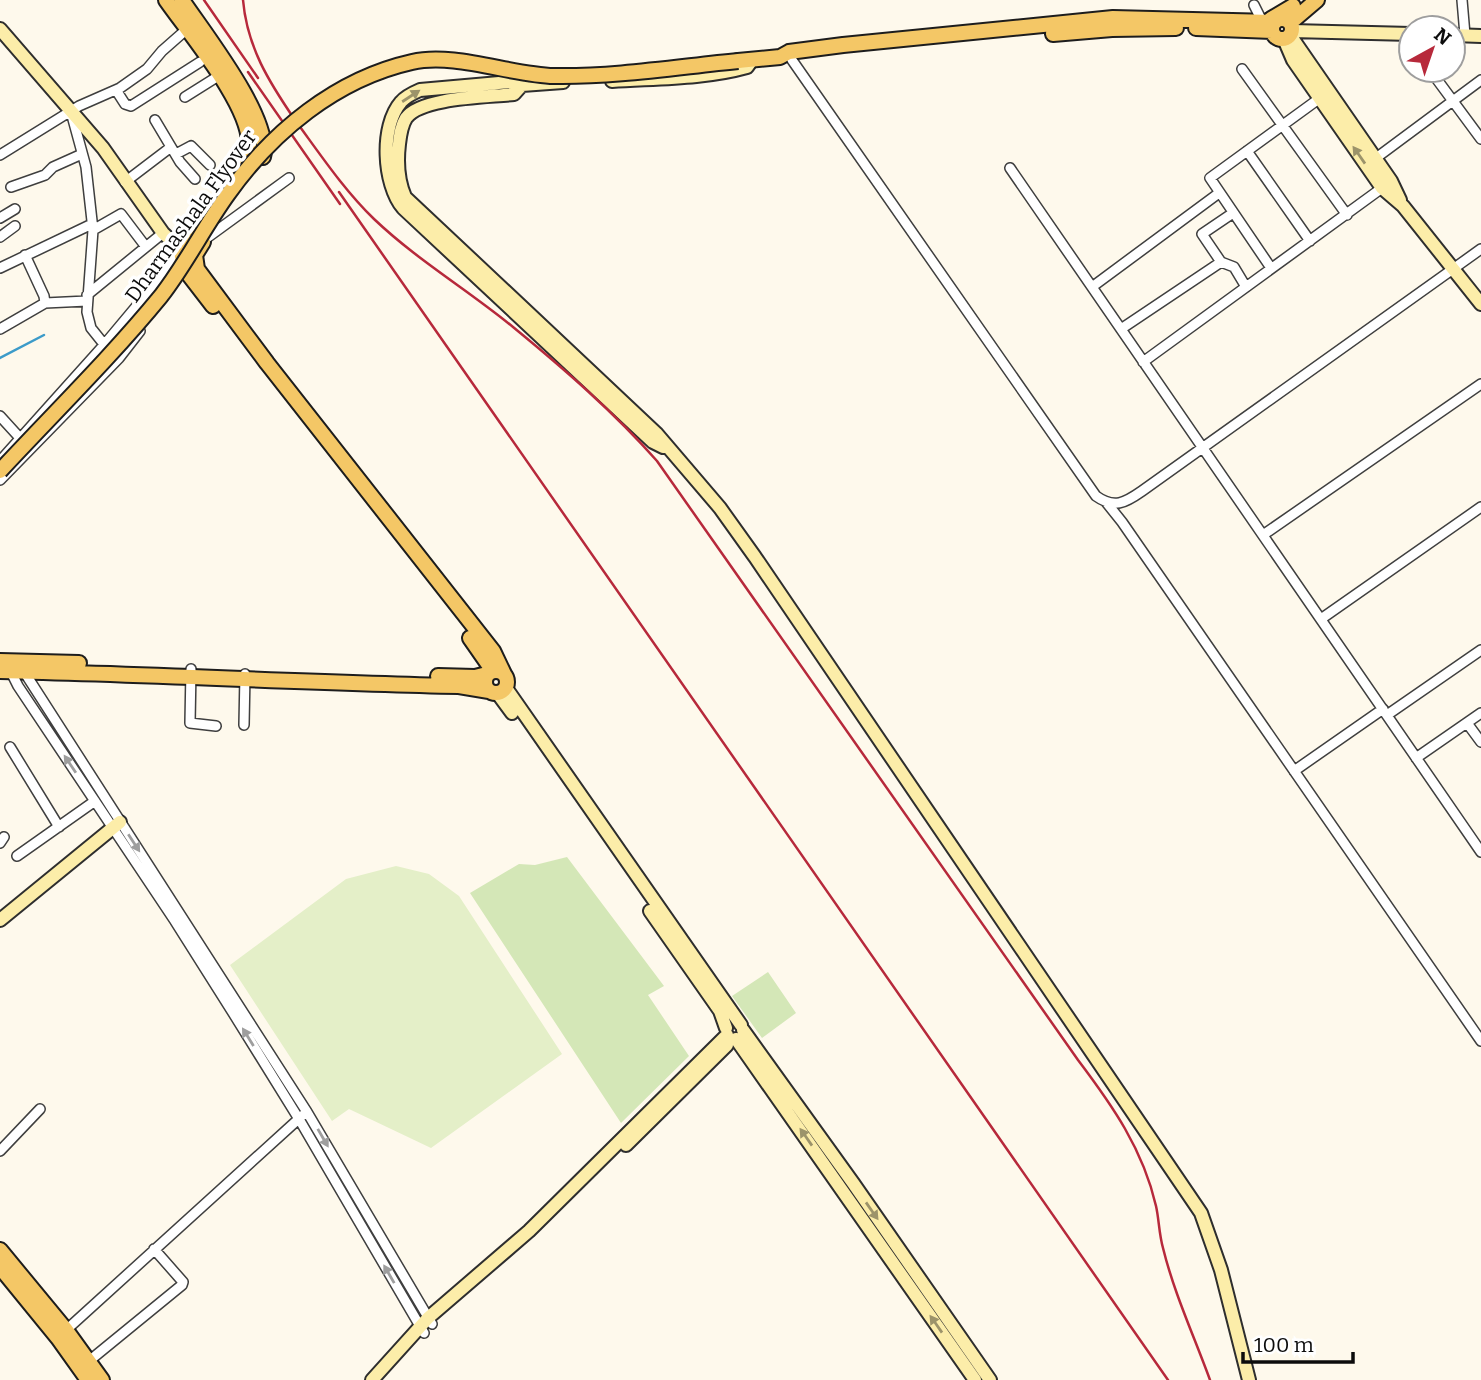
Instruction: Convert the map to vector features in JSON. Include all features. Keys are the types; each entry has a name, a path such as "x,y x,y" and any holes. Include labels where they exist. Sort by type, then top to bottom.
{"main road":[{"path":"166,0 219,75 245,120 249,143 243,163 181,252 186,271 477,647 496,682"},
{"path":"182,0 248,99 264,137 264,150 258,165 195,255 197,269 275,374 493,651 496,682"},
{"path":"1280,31 1317,0"},
{"path":"1280,31 1296,3"},
{"name":"Dharmashala Flyover","path":"0,471 163,293 227,195 252,162 292,122 322,101 375,75 415,61 471,64 554,76 787,56 1113,18 1280,31"},
{"path":"10,666 245,677 475,677 496,682"},
{"path":"0,1250 62,1334 88,1380"},
{"path":"0,1267 89,1361 102,1380"}],"street":[{"path":"1254,5 1280,31 1376,158 1403,206"},
{"path":"0,29 103,148 163,233 181,252 104,345 0,461"},
{"path":"0,155 71,111 116,90 147,69 187,29"},
{"path":"1280,31 1397,34"},
{"path":"1280,31 1320,99 1382,188 1403,206 1481,304"},
{"path":"787,56 1096,496 1110,504 1125,503 1481,249"},
{"path":"745,60 744,68 675,77 522,85 511,82 420,90 410,94 395,111 387,147 387,172 393,195 403,208 595,390 653,442 669,451 720,508 1201,1213 1221,1270 1249,1380"},
{"path":"116,90 125,104 131,106 200,62"},
{"path":"1242,69 1347,215"},
{"path":"185,97 219,75"},
{"path":"1376,158 1481,80"},
{"path":"1440,84 1481,139"},
{"path":"1271,268 1209,178 1320,99"},
{"path":"71,111 86,167 92,227 87,298 91,328 119,358"},
{"path":"155,120 173,151 195,179"},
{"path":"125,182 173,151 191,146 210,164"},
{"path":"1247,151 1310,241"},
{"path":"11,187 45,175 53,167 82,154"},
{"path":"1010,168 1481,852"},
{"path":"204,240 289,177"},
{"path":"1143,362 1382,188"},
{"path":"1092,287 1219,193"},
{"path":"0,218 15,209"},
{"path":"1233,213 1202,234 1221,262 1234,267 1246,287"},
{"path":"0,268 121,214 146,247"},
{"path":"0,237 15,226"},
{"path":"0,329 45,303 87,298 163,233"},
{"path":"25,255 45,303"},
{"path":"1121,329 1221,262"},
{"path":"0,480 119,358 186,271"},
{"path":"1263,535 1481,384"},
{"path":"0,416 20,438"},
{"path":"1106,502 1481,1041"},
{"path":"1321,619 1481,507"},
{"path":"1293,771 1481,650"},
{"path":"10,666 18,686 95,801 117,825"},
{"path":"10,666 117,825 303,1115 426,1326"},
{"path":"190,673 190,723 216,726"},
{"path":"244,725 245,677"},
{"path":"496,682 734,1033 975,1380"},
{"path":"1416,758 1481,713"},
{"path":"1467,723 1481,742"},
{"path":"10,747 59,827"},
{"path":"17,856 95,801"},
{"path":"0,920 117,825"},
{"path":"372,1380 426,1326 551,1218 693,1081 734,1033"},
{"path":"734,1033 853,1183 990,1380"},
{"path":"0,1152 40,1109"},
{"path":"62,1334 303,1115"},
{"path":"89,1361 183,1284 155,1250"},
{"path":"380,1380 426,1326"}],"green space":[{"path":"567,857 664,986 648,995 689,1056 621,1123 470,893 519,864 535,865"},
{"path":"396,866 429,874 459,896 562,1054 431,1148 349,1109 332,1121 230,965 346,879"},
{"path":"768,972 796,1013 762,1038 732,996"}],"waterway":[{"path":"0,358 44,335"}],"railway":[{"path":"204,0 258,78"},
{"path":"243,0 254,49 268,78 314,146 363,208 390,234 551,358 606,408 657,461 1103,1094 1125,1128 1143,1165 1156,1206 1162,1243 1178,1298 1210,1380"},
{"path":"248,72 340,204"},
{"path":"339,192 1168,1380"}]}
